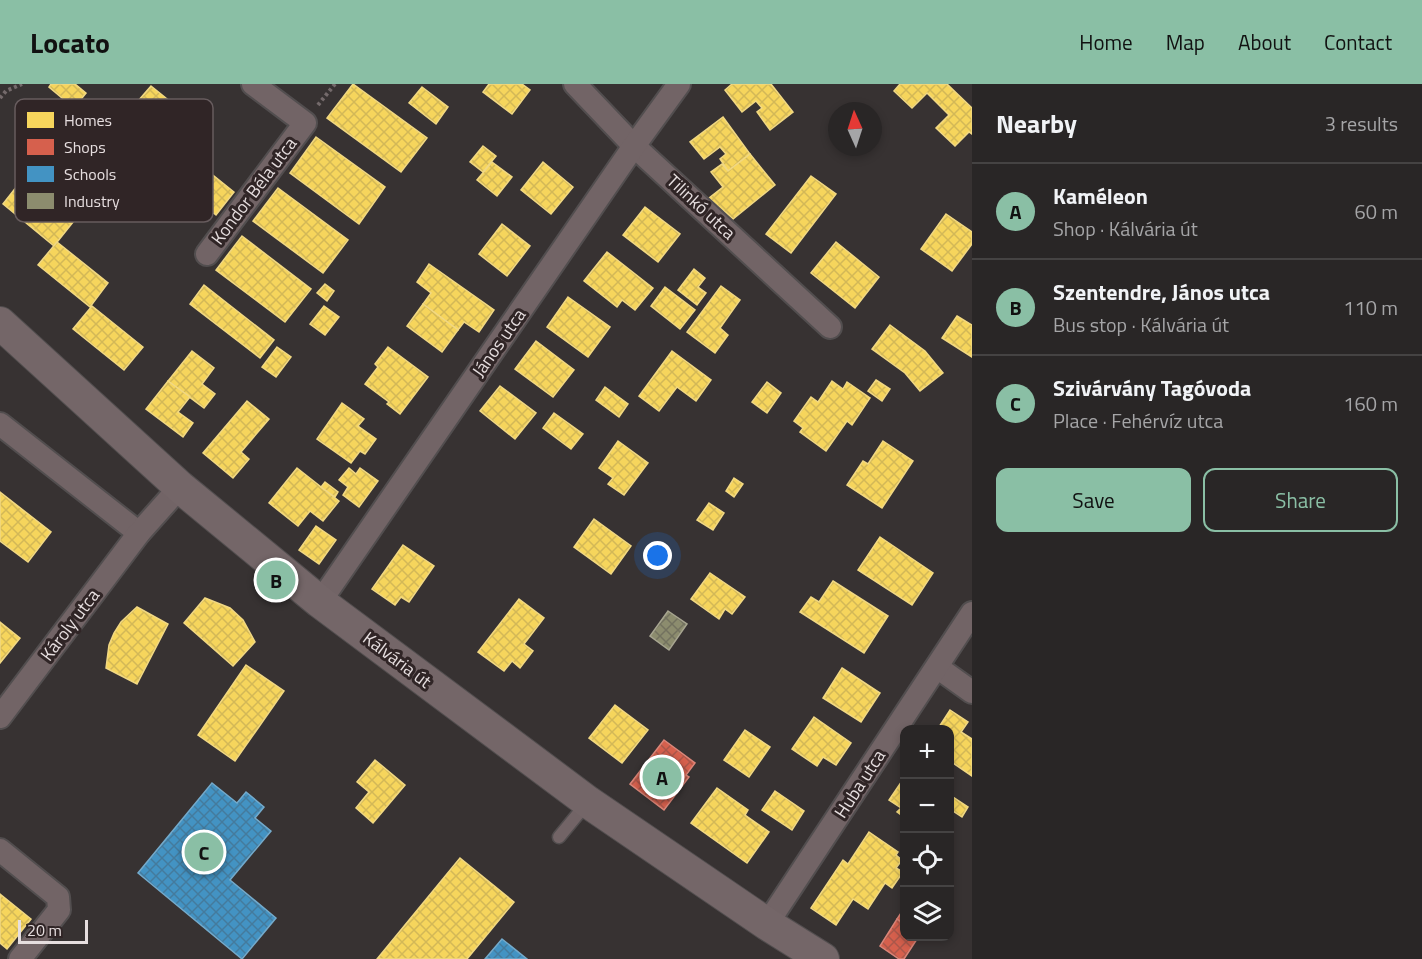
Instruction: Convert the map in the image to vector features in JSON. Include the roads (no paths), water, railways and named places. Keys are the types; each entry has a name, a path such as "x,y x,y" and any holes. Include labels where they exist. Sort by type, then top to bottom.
{"street":[{"name":"Kondor Béla utca","path":"207,254 305,123 253,84"},
{"name":"Tilinkó utca","path":"575,84 634,146 830,327"},
{"name":"János utca","path":"320,602 679,84"},
{"name":"Kálvária út","path":"0,323 180,487 320,602 588,802 767,924 823,959"},
{"path":"0,424 139,533"},
{"name":"Károly utca","path":"0,717 139,533 180,487"},
{"name":"Huba utca","path":"767,924 972,613"},
{"path":"937,667 972,692"},
{"path":"0,850 58,897 59,910 20,959"}],"lane":[{"path":"559,837 588,802"}],"place":[{"name":"Szentendre, János utca","path":"276,580"},
{"name":"Kaméleon","path":"662,777"},
{"name":"Szivárvány Tagóvoda","path":"204,852"}]}
